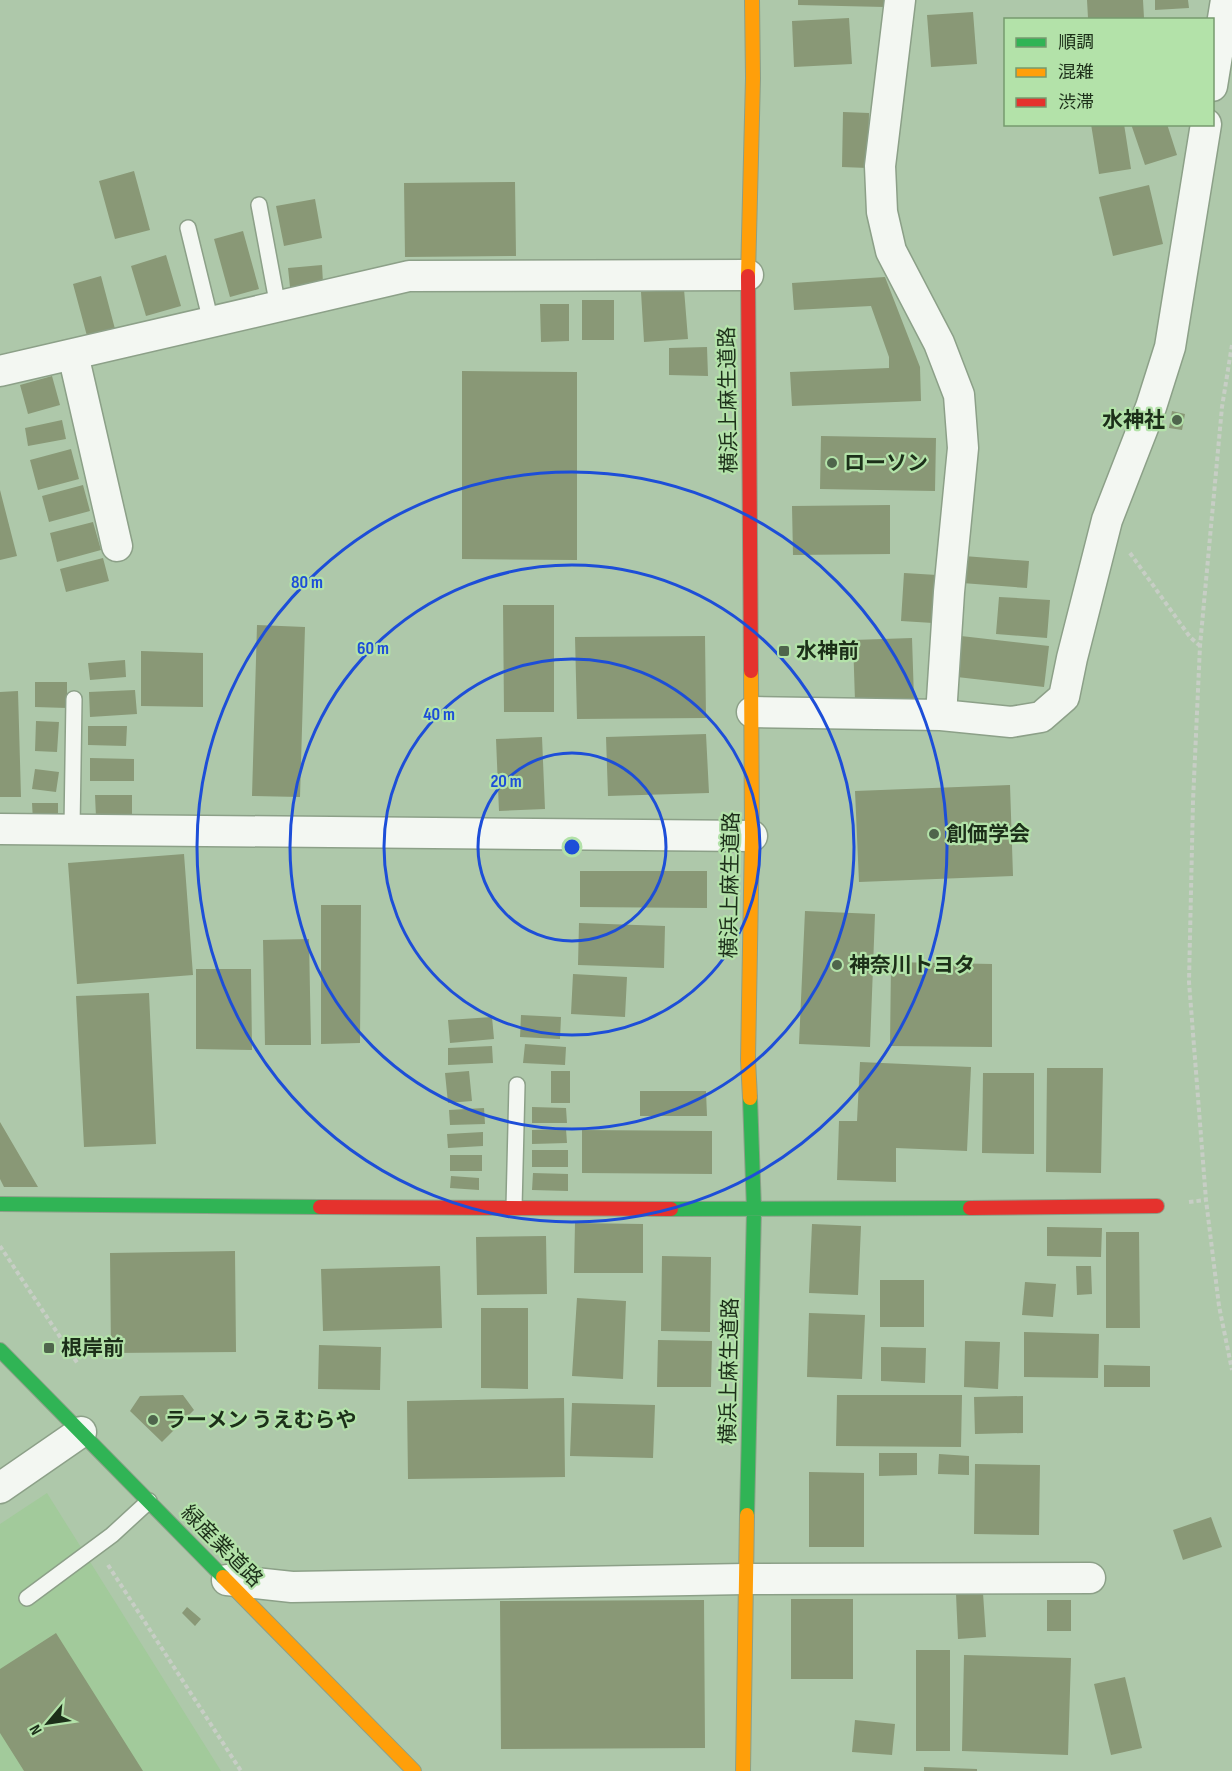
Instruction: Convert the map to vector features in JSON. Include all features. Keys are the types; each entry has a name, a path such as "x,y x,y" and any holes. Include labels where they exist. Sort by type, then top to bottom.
{"main road":[{"name":"横浜上麻生道路","path":"743,1771 754,1210 748,1060 752,836 748,275 753,78 752,0"},
{"path":"0,1204 754,1210 1157,1206"},
{"name":"緑産業道路","path":"0,1350 414,1771"}],"street":[{"path":"900,0 880,166 882,212 891,251 939,343 959,395 963,448 949,592 941,715"},
{"path":"1214,74 1226,0"},
{"path":"752,712 941,715 1011,722 1041,717 1064,697 1071,658 1107,520 1151,407 1170,347 1206,126"},
{"path":"0,371 409,276 748,275"},
{"path":"73,354 117,546"},
{"path":"0,829 752,836"},
{"path":"0,1488 81,1432"},
{"path":"227,1580 292,1587 745,1579 1090,1578"}],"lane":[{"path":"259,205 278,307"},
{"path":"188,228 211,322"},
{"path":"72,828 74,699"},
{"path":"514,1207 517,1085"},
{"path":"27,1598 96,1546 149,1501"}],"path":[{"path":"1232,345 1222,407 1200,646 1193,801 1189,982 1206,1200 1219,1306 1232,1370"},
{"path":"1107,520 1190,637 1200,646"},
{"path":"0,1246 78,1364"},
{"path":"96,1546 241,1771"}],"shaded area":[{"path":"47,1493 221,1771 0,1771 0,1524"}],"building":[{"path":"798,0 885,0 885,7 798,5"},
{"path":"1087,0 1143,0 1144,18 1088,18"},
{"path":"1155,0 1188,0 1189,8 1155,10"},
{"path":"973,12 977,64 931,67 927,15"},
{"path":"849,18 852,64 794,67 792,21"},
{"path":"843,112 869,113 868,168 842,167"},
{"path":"1091,126 1124,126 1131,169 1099,174"},
{"path":"1132,126 1168,126 1177,155 1145,165"},
{"path":"134,171 150,230 115,239 99,181"},
{"path":"515,182 516,256 405,257 404,183"},
{"path":"1149,185 1163,244 1113,256 1099,197"},
{"path":"315,199 322,238 284,246 276,206"},
{"path":"243,231 259,289 230,297 214,239"},
{"path":"166,255 181,306 146,316 131,266"},
{"path":"322,265 323,283 290,287 288,268"},
{"path":"101,276 115,329 87,336 73,284"},
{"path":"885,277 920,367 921,401 792,406 790,372 889,368 889,357 871,306 794,310 792,283"},
{"path":"684,289 688,339 644,342 641,292"},
{"path":"582,300 614,300 614,340 582,340"},
{"path":"540,304 569,304 569,341 541,342"},
{"path":"707,347 708,376 669,375 669,348"},
{"path":"462,371 577,372 577,560 462,559"},
{"path":"52,376 60,405 28,414 20,385"},
{"path":"1172,411 1185,414 1182,430 1169,428"},
{"path":"62,420 66,439 28,446 25,428"},
{"path":"821,436 936,438 935,491 820,489"},
{"path":"71,449 79,479 38,490 30,460"},
{"path":"83,485 90,511 49,522 42,496"},
{"path":"0,490 17,556 0,560"},
{"path":"890,505 890,554 793,555 792,506"},
{"path":"93,522 101,550 57,562 50,533"},
{"path":"964,556 1029,561 1027,588 962,583"},
{"path":"103,558 109,581 66,592 60,569"},
{"path":"904,573 937,575 933,623 901,621"},
{"path":"999,597 1050,600 1047,638 996,634"},
{"path":"503,605 554,605 554,712 504,712"},
{"path":"257,625 305,627 300,797 252,796"},
{"path":"705,636 706,718 577,719 575,637"},
{"path":"961,636 1049,646 1044,687 957,677"},
{"path":"912,638 914,699 855,701 853,640"},
{"path":"141,651 203,653 203,707 141,706"},
{"path":"125,660 126,677 90,680 88,663"},
{"path":"35,682 67,682 67,708 35,707"},
{"path":"135,690 137,714 90,717 89,692"},
{"path":"18,691 21,797 0,797 0,692"},
{"path":"36,721 59,722 57,752 35,751"},
{"path":"88,726 127,726 126,746 88,745"},
{"path":"706,734 709,793 608,796 606,737"},
{"path":"542,737 545,809 499,811 496,739"},
{"path":"90,758 134,759 134,781 90,781"},
{"path":"35,769 59,772 56,792 32,789"},
{"name":"創価学会","path":"1010,785 1013,876 859,882 855,791"},
{"path":"95,795 132,795 132,817 96,817"},
{"path":"32,803 58,803 58,821 33,821"},
{"path":"184,854 193,975 77,984 68,863"},
{"path":"580,871 707,871 707,908 580,907"},
{"path":"321,905 361,905 360,1043 321,1044"},
{"path":"805,911 875,914 870,1047 799,1044"},
{"path":"579,923 665,926 664,968 578,965"},
{"path":"309,939 311,1045 265,1045 263,940"},
{"path":"891,962 992,964 992,1047 890,1046"},
{"path":"196,969 251,969 252,1050 196,1049"},
{"path":"573,974 627,977 625,1017 571,1014"},
{"path":"149,993 156,1144 84,1147 76,996"},
{"path":"521,1015 561,1017 560,1039 520,1037"},
{"path":"492,1017 494,1039 450,1043 448,1020"},
{"path":"525,1044 566,1047 565,1065 523,1063"},
{"path":"492,1046 493,1063 448,1065 448,1048"},
{"path":"860,1062 971,1067 967,1151 896,1148 896,1182 837,1180 839,1121 857,1121"},
{"path":"1047,1068 1103,1068 1101,1173 1046,1172"},
{"path":"469,1071 472,1101 448,1103 445,1073"},
{"path":"551,1071 570,1071 570,1103 551,1103"},
{"path":"983,1073 1034,1073 1034,1154 982,1153"},
{"path":"640,1091 706,1091 707,1116 640,1116"},
{"path":"532,1107 566,1108 567,1123 532,1123"},
{"path":"484,1108 485,1124 450,1125 449,1110"},
{"path":"0,1122 38,1187 4,1187 0,1179"},
{"path":"566,1129 567,1143 532,1144 532,1130"},
{"path":"582,1130 712,1131 712,1174 582,1173"},
{"path":"483,1132 483,1146 448,1148 447,1134"},
{"path":"532,1150 568,1150 568,1167 532,1167"},
{"path":"450,1155 482,1155 482,1171 450,1171"},
{"path":"533,1173 568,1174 568,1191 532,1190"},
{"path":"451,1176 479,1178 479,1190 450,1188"},
{"path":"575,1223 643,1224 643,1273 574,1273"},
{"path":"812,1224 861,1226 858,1295 809,1293"},
{"path":"1047,1227 1102,1228 1101,1257 1047,1256"},
{"path":"1106,1232 1139,1232 1140,1328 1106,1328"},
{"path":"546,1236 547,1294 477,1295 476,1237"},
{"path":"235,1251 236,1352 111,1353 110,1253"},
{"path":"662,1256 711,1257 710,1332 661,1331"},
{"path":"440,1266 442,1328 323,1331 321,1269"},
{"path":"1076,1266 1091,1266 1092,1294 1077,1295"},
{"path":"880,1280 924,1280 924,1327 880,1327"},
{"path":"1025,1282 1056,1284 1053,1317 1022,1315"},
{"path":"577,1298 626,1301 623,1379 572,1376"},
{"path":"481,1308 528,1308 528,1389 481,1388"},
{"path":"809,1313 865,1315 862,1379 807,1377"},
{"path":"1024,1332 1099,1334 1098,1378 1024,1377"},
{"path":"658,1340 712,1341 711,1387 657,1387"},
{"path":"965,1341 1000,1342 998,1389 964,1387"},
{"path":"319,1345 381,1347 380,1390 318,1389"},
{"path":"881,1347 926,1348 925,1383 881,1381"},
{"path":"1104,1365 1150,1366 1150,1387 1104,1387"},
{"path":"183,1395 194,1410 162,1442 130,1411 140,1396"},
{"path":"837,1395 962,1395 961,1447 836,1446"},
{"path":"1023,1396 1023,1433 975,1434 974,1397"},
{"path":"564,1398 565,1477 408,1479 407,1401"},
{"path":"572,1403 655,1405 653,1458 570,1456"},
{"path":"879,1453 917,1453 917,1475 879,1476"},
{"path":"939,1454 969,1456 969,1475 938,1474"},
{"path":"975,1464 1040,1465 1039,1535 974,1534"},
{"path":"809,1472 864,1473 864,1547 809,1547"},
{"path":"1211,1517 1222,1547 1183,1560 1173,1530"},
{"path":"983,1593 986,1637 958,1639 956,1594"},
{"path":"791,1599 853,1599 853,1679 791,1679"},
{"path":"704,1600 705,1748 501,1749 500,1601"},
{"path":"1047,1600 1071,1600 1071,1631 1047,1631"},
{"path":"187,1607 201,1619 195,1626 182,1613"},
{"path":"56,1633 143,1771 24,1771 0,1733 0,1669"},
{"path":"916,1650 950,1650 950,1751 916,1751"},
{"path":"964,1655 1071,1658 1068,1755 962,1751"},
{"path":"1125,1677 1142,1748 1111,1755 1094,1684"},
{"path":"855,1720 895,1724 892,1755 852,1752"},
{"path":"924,1767 977,1769 977,1771 924,1771"}],"traffic: fast":[{"path":"747,1515 754,1210 750,1098"},
{"path":"0,1204 320,1207"},
{"path":"671,1209 970,1208"},
{"path":"0,1350 223,1577"}],"traffic: slow":[{"path":"748,276 753,78 752,0"},
{"path":"750,1098 748,1060 752,836 751,671"},
{"path":"743,1771 747,1515"},
{"path":"223,1577 414,1771"}],"traffic: jam":[{"path":"748,276 751,671"},
{"path":"970,1208 1157,1206"},
{"path":"320,1207 671,1209"}],"place":[{"name":"水神社","path":"1177,420"},
{"name":"ローソン","path":"832,463"},
{"name":"水神前","path":"784,651"},
{"name":"創価学会","path":"934,834"},
{"name":"神奈川トヨタ","path":"837,965"},
{"name":"根岸前","path":"49,1348"},
{"name":"ラーメン うえむらや","path":"153,1420"}]}
